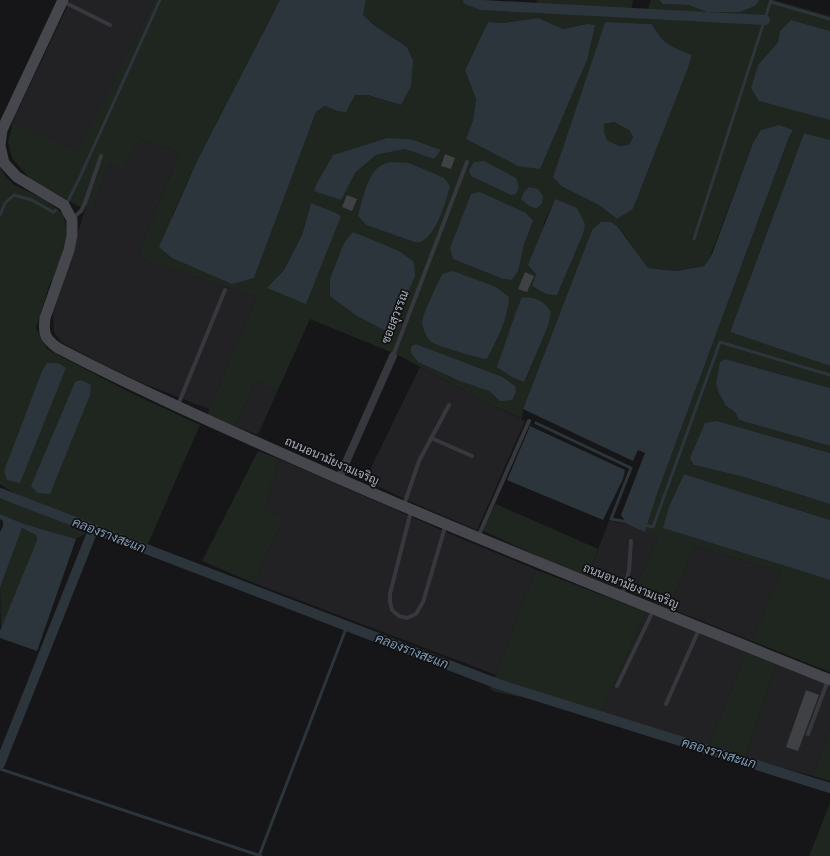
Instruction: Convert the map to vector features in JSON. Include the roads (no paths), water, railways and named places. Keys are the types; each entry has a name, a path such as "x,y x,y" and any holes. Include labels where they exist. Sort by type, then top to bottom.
{"street":[{"path":"63,0 2,130 0,146 4,163 17,177 64,205 72,220"},
{"name":"ถนนอนามัยงามเจริญ","path":"72,220 72,235 69,250 45,318 43,329 49,342 58,348 126,383 407,508 829,680"},
{"name":"ซอยสุวรรณ","path":"339,478 393,356"}],"lane":[{"path":"63,0 110,25"},
{"path":"72,220 81,211 85,203 101,156"},
{"name":"ซอยสุวรรณ","path":"393,356 467,162"},
{"path":"177,406 225,290"},
{"path":"446,524 423,602 416,614 407,618 399,616 392,610 390,594 407,508 419,461 449,406"},
{"path":"478,537 529,421"},
{"path":"431,438 472,456"},
{"path":"622,596 629,571 631,541"},
{"path":"617,686 654,608"},
{"path":"666,704 700,627"},
{"path":"808,734 829,680"}],"waterway":[{"path":"68,201 160,0"},
{"path":"468,0 482,5 765,20"},
{"path":"694,239 771,0"},
{"path":"771,2 830,19"},
{"path":"0,215 5,203 14,195 32,200 53,212 56,210"},
{"path":"645,525 653,527 720,342 830,375"},
{"path":"536,423 631,468 611,519 628,522"},
{"name":"คลองรางสะแก","path":"0,493 498,684 830,788"},
{"path":"0,764 93,530"},
{"path":"259,856 347,626"},
{"path":"0,769 261,856"}]}
